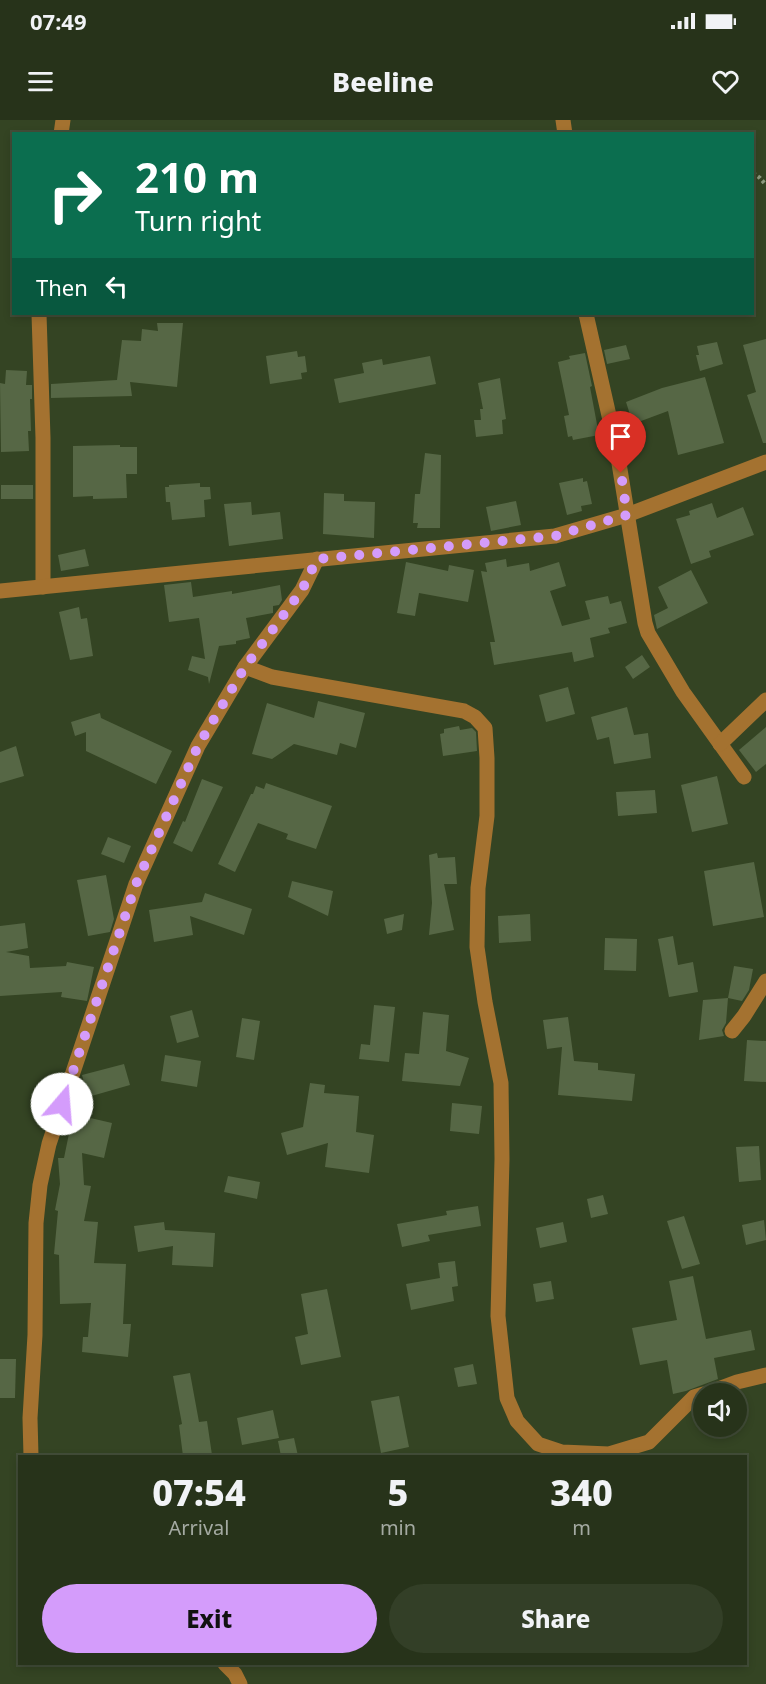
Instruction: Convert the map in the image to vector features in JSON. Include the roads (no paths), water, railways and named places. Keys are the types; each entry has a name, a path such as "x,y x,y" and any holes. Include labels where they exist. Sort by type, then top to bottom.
{"street":[{"path":"39,315 43,438 43,586"},
{"path":"586,315 617,452 648,633 666,666 744,777"},
{"path":"0,591 555,536 627,515 766,462"},
{"path":"30,1455 35,1335 36,1223 40,1185 49,1144 136,884 198,746 245,667 302,590 317,559"},
{"path":"245,667 273,677 464,711 475,717 485,728 487,816 478,888 477,947 501,1083 498,1316 507,1398 517,1421 538,1444 562,1452 609,1454 649,1442 693,1398"},
{"path":"720,744 766,700"},
{"path":"732,1030 744,1016 766,981"},
{"path":"734,1383 766,1375"},
{"path":"226,1665 235,1674 240,1684"}]}
